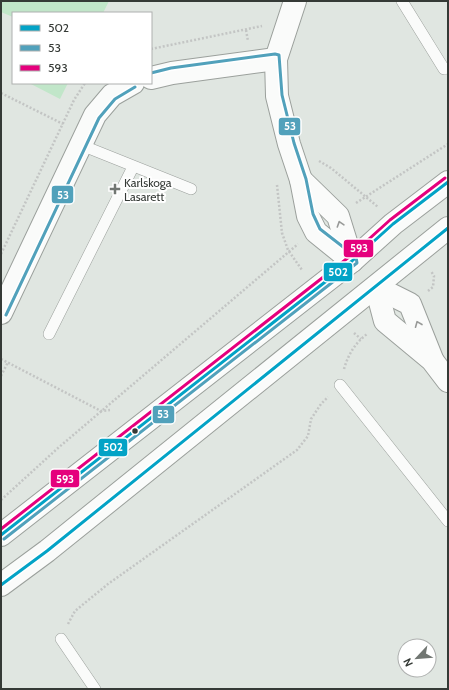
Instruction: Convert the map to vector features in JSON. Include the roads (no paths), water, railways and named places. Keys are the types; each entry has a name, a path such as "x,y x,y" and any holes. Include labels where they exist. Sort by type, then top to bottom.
{"main road":[{"path":"292,11 276,60 277,96 289,144 301,180 338,216 352,261 376,286 410,304 432,360"},
{"path":"152,78 172,73 276,60"},
{"path":"1,313 95,115 112,95 131,84"},
{"path":"1,535 352,261 393,224 448,182"},
{"path":"1,585 48,551 448,228"},
{"path":"376,286 385,321 432,360 448,381"}],"lane":[{"path":"402,1 444,69"},
{"path":"83,140 133,167 190,189"},
{"path":"49,334 133,167"},
{"path":"340,385 448,520"},
{"path":"61,639 95,689"}],"place":[{"name":"Karlskoga Lasarett","path":"115,189"}]}
